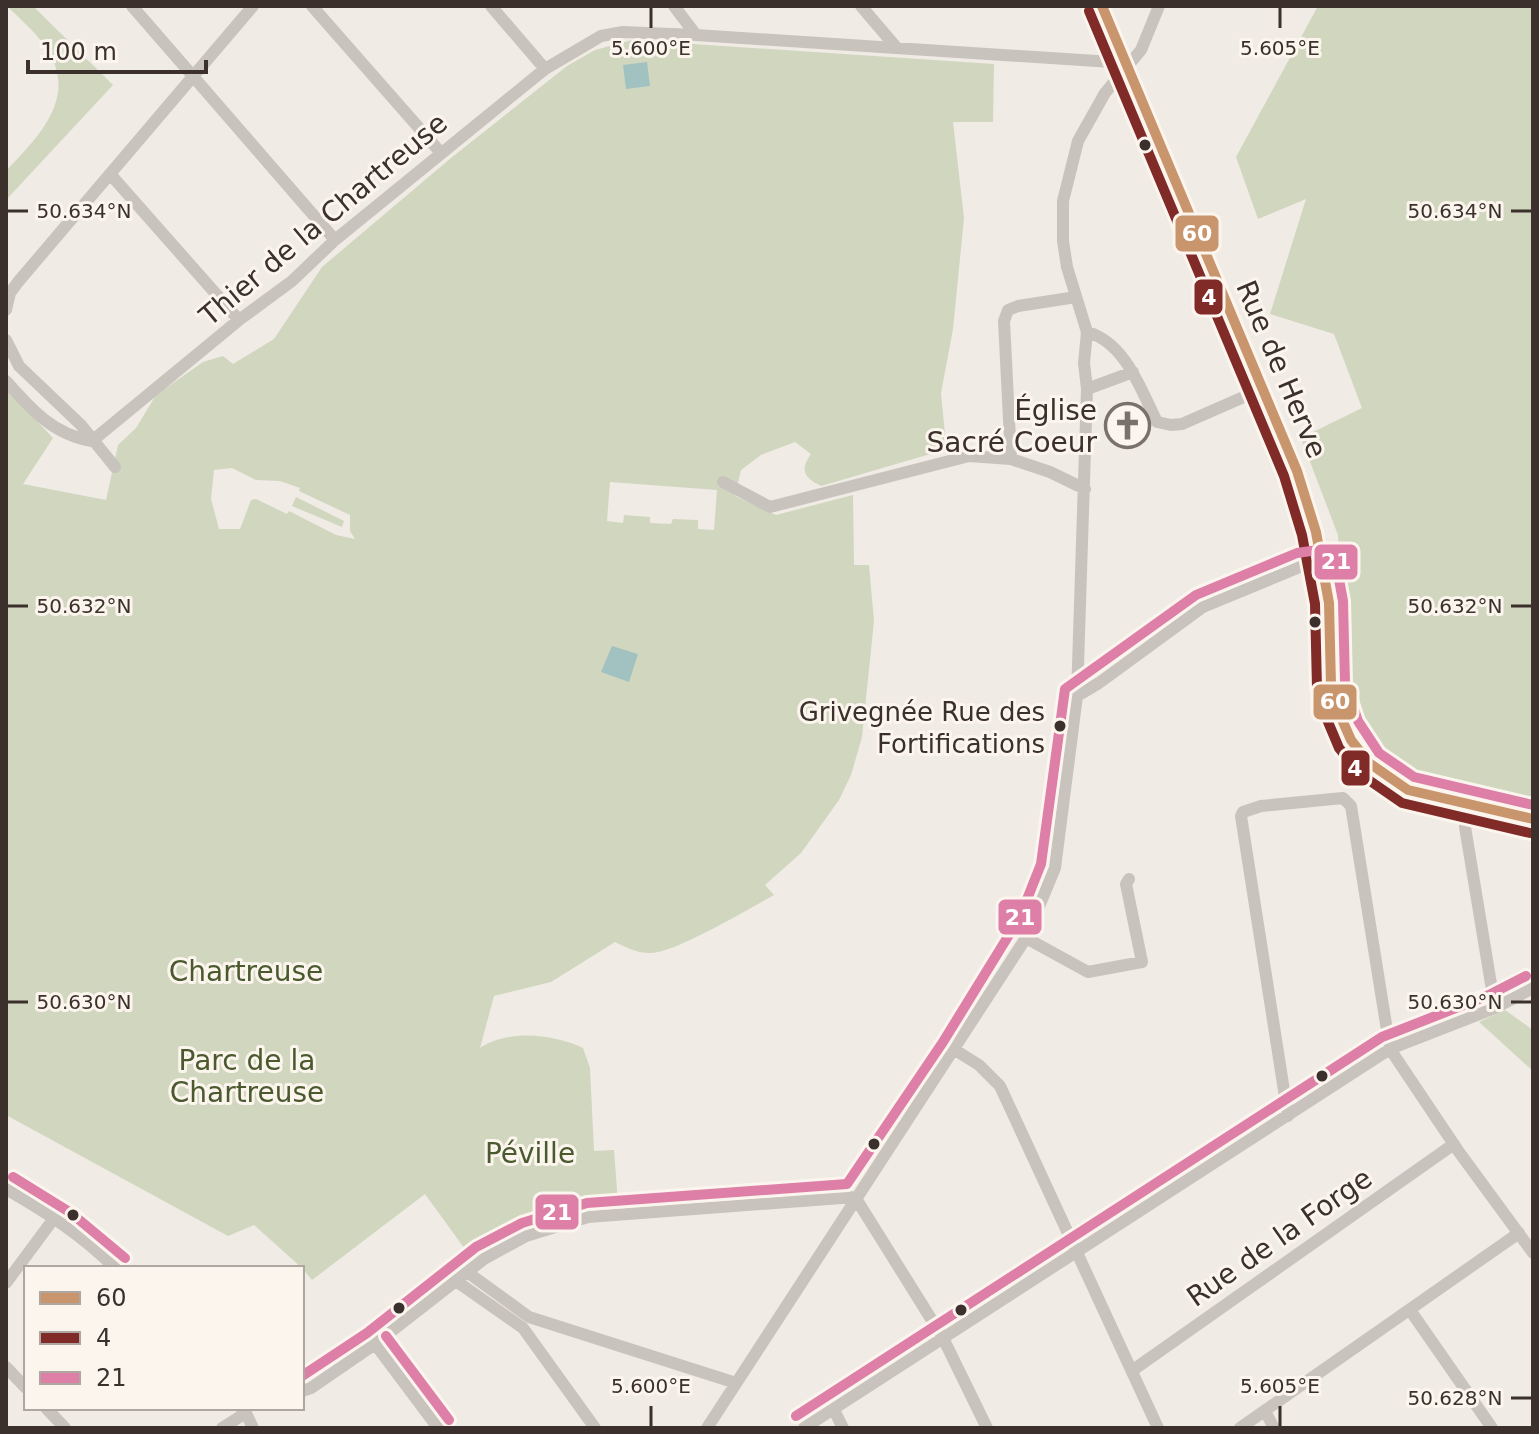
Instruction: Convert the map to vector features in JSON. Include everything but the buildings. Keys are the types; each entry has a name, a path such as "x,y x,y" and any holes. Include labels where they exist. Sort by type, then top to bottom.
{"main road":[{"name":"Rue de Herve","path":"1102,6 1297,471 1322,563 1329,603 1331,685 1336,706 1351,740 1369,763 1408,790 1533,819"}],"street":[{"path":"132,6 335,240"},
{"path":"6,310 10,293 18,282 253,6"},
{"path":"312,6 441,153"},
{"path":"491,6 545,69"},
{"path":"674,6 696,35"},
{"path":"861,6 896,47"},
{"path":"707,1428 1026,938 1055,868 1077,696 1087,389 1084,363 1087,332 1067,267 1063,241 1063,201 1078,141 1092,114 1127,63 1141,50 1159,6"},
{"name":"Thier de la Chartreuse","path":"92,441 239,320 292,281 335,240 545,69 601,36 623,32 696,35 1127,63"},
{"path":"111,175 239,320"},
{"path":"1011,459 1004,321 1008,310 1076,297"},
{"path":"1087,332 1100,335 1133,372 1157,422 1182,424 1262,389"},
{"path":"6,340 19,366 81,425 115,467"},
{"path":"1087,389 1133,372"},
{"path":"6,381 34,413 75,438 92,441"},
{"path":"723,482 770,507 969,456 1011,459 1050,472 1085,489"},
{"path":"1077,696 1203,607 1302,566 1322,563"},
{"path":"1288,1116 1241,816 1243,812 1261,806 1343,798 1351,806 1390,1049 1533,1253"},
{"path":"1467,804 1465,827 1495,1008"},
{"path":"1026,938 1088,972 1142,962 1126,884 1129,879"},
{"path":"804,1428 1390,1049 1495,1008 1533,988"},
{"path":"955,1050 979,1065 1000,1086 1158,1428"},
{"name":"Rue de la Forge","path":"1133,1370 1454,1144"},
{"path":"6,1189 55,1217 113,1266"},
{"path":"304,1390 375,1344 467,1272 526,1236 588,1217 855,1197"},
{"path":"855,1197 943,1338 987,1428"},
{"path":"6,1283 55,1217"},
{"path":"1240,1428 1519,1233"},
{"path":"467,1272 526,1322 595,1428"},
{"path":"456,1281 526,1322 736,1383"},
{"path":"1410,1310 1492,1428"},
{"path":"375,1344 438,1428"},
{"path":"6,1367 24,1386"},
{"path":"48,1410 65,1428"},
{"path":"222,1428 232,1423 244,1410"},
{"path":"834,1410 843,1428"},
{"path":"1265,1411 1274,1428"}],"green space":[{"path":"7,6 33,6 113,85 6,200 6,171 43,128 57,96 58,79 53,61 42,42"},
{"path":"1318,6 1533,6 1533,804 1417,774 1377,746 1355,709 1345,666 1338,535 1301,438 1362,408 1334,334 1270,314 1306,199 1258,219 1236,157"},
{"path":"632,40 994,64 993,122 953,122 964,218 953,329 941,393 944,450 821,486 806,473 805,465 811,454 795,442 761,455 741,470 735,496 776,515 853,495 854,565 869,565 874,621 862,737 851,775 839,800 801,853 765,885 774,895 676,946 645,953 615,942 551,982 494,996 480,1048 504,1038 531,1036 558,1039 583,1048 590,1068 594,1151 614,1150 618,1203 560,1214 509,1230 470,1256 425,1194 312,1280 304,1266 300,1266 254,1225 228,1236 6,1115 6,389 53,438 23,484 106,500 118,445 136,428 156,395 203,362 223,356 233,364 274,339 322,267 451,158 567,66 595,50","holes":["232,468 256,480 280,481 300,488 299,491 350,515 350,531 355,539 336,535 289,511 287,514 256,499 251,500 240,529 219,529 211,499 214,470","610,482 717,490 714,530 698,529 698,520 673,519 671,524 650,523 650,517 624,515 623,523 607,521"]},
{"path":"296,497 344,521 342,527 292,506"},
{"path":"1505,1010 1533,1030 1533,1071 1479,1022"}],"water":[{"path":"647,62 650,86 626,89 623,65"},
{"path":"612,646 638,654 629,682 601,672"}],"transit line":[{"name":"60","path":"1102,6 1297,471 1316,532 1329,603 1331,685 1336,706 1351,740 1369,763 1408,790 1533,819"},
{"name":"4","path":"1089,11 1284,476 1302,535 1315,604 1317,688 1339,748 1360,774 1402,803 1530,833"},
{"name":"21","path":"304,1375 367,1333 476,1247 522,1223 587,1203 847,1184 943,1042 1020,917 1041,864 1065,689 1196,595 1297,553 1325,549 1335,558 1343,601 1345,683 1358,721 1379,753 1414,777 1533,805"},
{"name":"21","path":"796,1416 1382,1037 1489,995 1526,976"},
{"name":"21","path":"13,1177 71,1213 125,1258"},
{"name":"21","path":"386,1336 449,1420"}],"place":[{"name":"Église Sacré Coeur","path":"1128,426"},
{"name":"Grivegnée Rue des Fortifications","path":"1060,726"}],"park label":[{"name":"Chartreuse","path":"246,971"},
{"name":"Parc de la Chartreuse","path":"247,1076"},
{"name":"Péville","path":"530,1153"}]}
